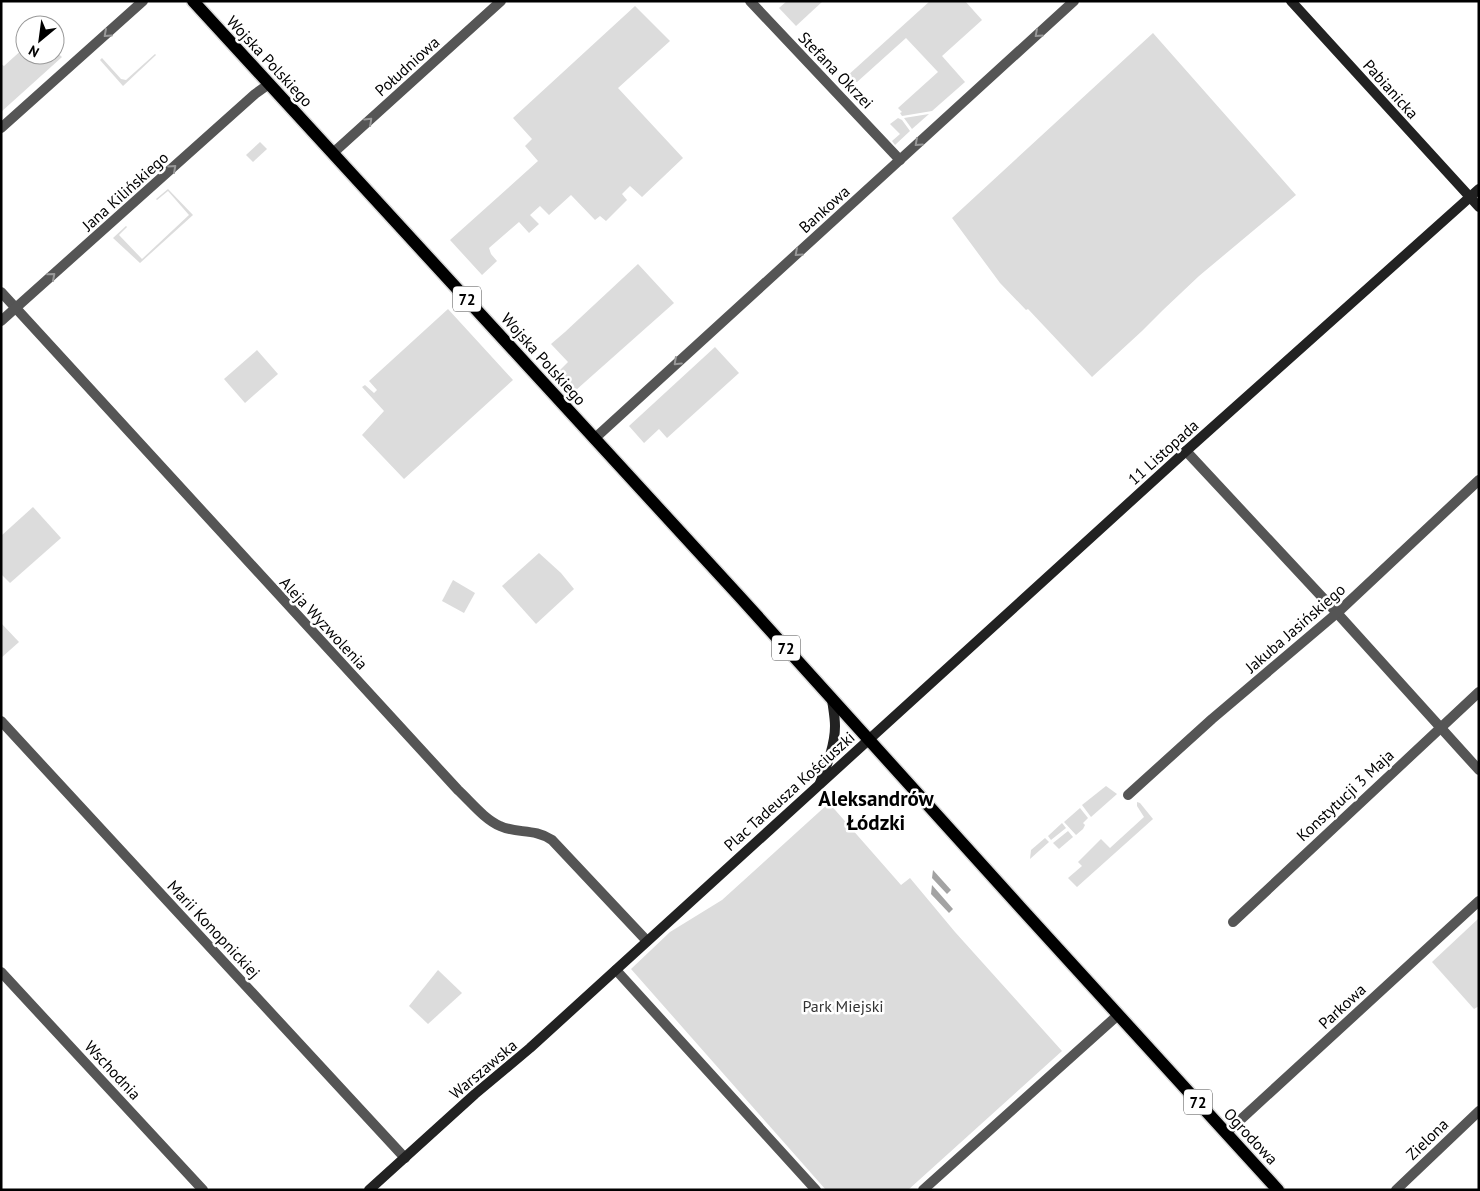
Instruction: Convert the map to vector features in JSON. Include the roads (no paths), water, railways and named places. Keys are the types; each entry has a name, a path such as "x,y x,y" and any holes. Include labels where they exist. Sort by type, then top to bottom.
{"main road":[{"name":"Wojska Polskiego","path":"193,1 870,740"},
{"name":"Plac Tadeusza Kościuszki","path":"870,740 1118,1015"},
{"name":"Ogrodowa","path":"1118,1015 1278,1190"}],"street":[{"path":"1,128 144,1"},
{"name":"Południowa","path":"333,153 501,1"},
{"name":"Stefana Okrzei","path":"750,1 900,160"},
{"name":"Bankowa","path":"594,439 1074,1"},
{"name":"Pabianicka","path":"1291,1 1479,207"},
{"name":"Jana Kilińskiego","path":"1,321 255,94 269,84"},
{"name":"11 Listopada","path":"870,740 1186,451 1479,189"},
{"name":"Aleja Wyzwolenia","path":"1,292 458,790 490,820 501,826 538,833 552,840 647,941"},
{"path":"1186,451 1337,613 1479,770"},
{"name":"Jakuba Jasińskiego","path":"1128,795 1212,719 1337,613 1479,480"},
{"name":"Konstytucji 3 Maja","path":"1233,922 1479,692"},
{"path":"819,786 827,766 834,736 835,726 832,698"},
{"name":"Marii Konopnickiej","path":"1,721 404,1158"},
{"name":"Plac Tadeusza Kościuszki","path":"616,970 870,740"},
{"name":"Parkowa","path":"1226,1133 1479,901"},
{"path":"616,970 816,1190"},
{"name":"Warszawska","path":"369,1190 616,970"},
{"name":"Wschodnia","path":"1,972 203,1190"},
{"path":"924,1190 1118,1015"},
{"name":"Zielona","path":"1396,1190 1479,1111"}],"district":[{"name":"Aleksandrów Łódzki","path":"876,810"}],"park label":[{"name":"Park Miejski","path":"843,1006"}]}
